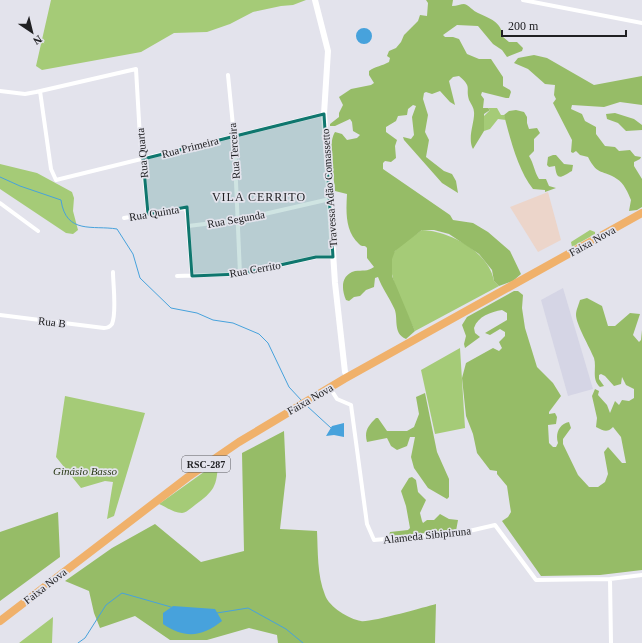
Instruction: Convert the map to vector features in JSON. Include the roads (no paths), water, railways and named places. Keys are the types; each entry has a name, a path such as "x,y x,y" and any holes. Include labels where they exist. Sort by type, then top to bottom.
{"highway":[{"name":"Faixa Nova","path":"0,621 188,476 256,431 348,377 642,213"}],"street":[{"name":"Travessa Adão Comassetto","path":"315,0 328,51 324,114 333,257 345,372 348,377"},
{"path":"523,0 642,23"},
{"name":"Rua Quarta","path":"40,91 136,69 142,158 148,214"},
{"name":"Rua Terceira","path":"228,75 234,136 240,274"},
{"path":"0,91 25,94 40,91"},
{"name":"Rua Primeira","path":"40,91 51,169 56,180 324,114"},
{"name":"Rua Segunda","path":"188,226 238,220 330,199"},
{"path":"0,202 38,231"},
{"name":"Rua Quinta","path":"124,218 185,208 187,210 188,226"},
{"path":"188,226 192,276"},
{"name":"Rua Cerrito","path":"177,276 240,274 316,257 333,257"},
{"name":"Rua B","path":"0,315 104,328 108,327 112,323 113,272"},
{"name":"Alameda Sibipiruna","path":"330,388 337,399 351,405 367,524 374,540 466,532 496,525 536,580 610,579 642,575"},
{"path":"610,579 611,643"}],"water":[{"path":"364,28 370,30 372,36 370,42 364,44 358,42 356,36 358,30"},
{"path":"344,423 344,437 334,435 326,436 332,426"},
{"path":"173,606 215,609 222,621 200,633 186,634 179,632 163,624 163,613"}],"waterway":[{"path":"0,177 20,186 61,200 68,219 75,224 90,227 117,229 133,254 140,278 171,308 197,313 213,320 233,323 259,334 268,343 289,387 302,401"},
{"path":"307,406 331,428"},
{"path":"78,643 85,638 106,605 122,593 171,607"},
{"path":"217,613 248,608 286,629 303,643"}],"district":[{"name":"VILA CERRITO","path":"259,197"}],"park label":[{"name":"Ginásio Basso","path":"85,471"}]}
